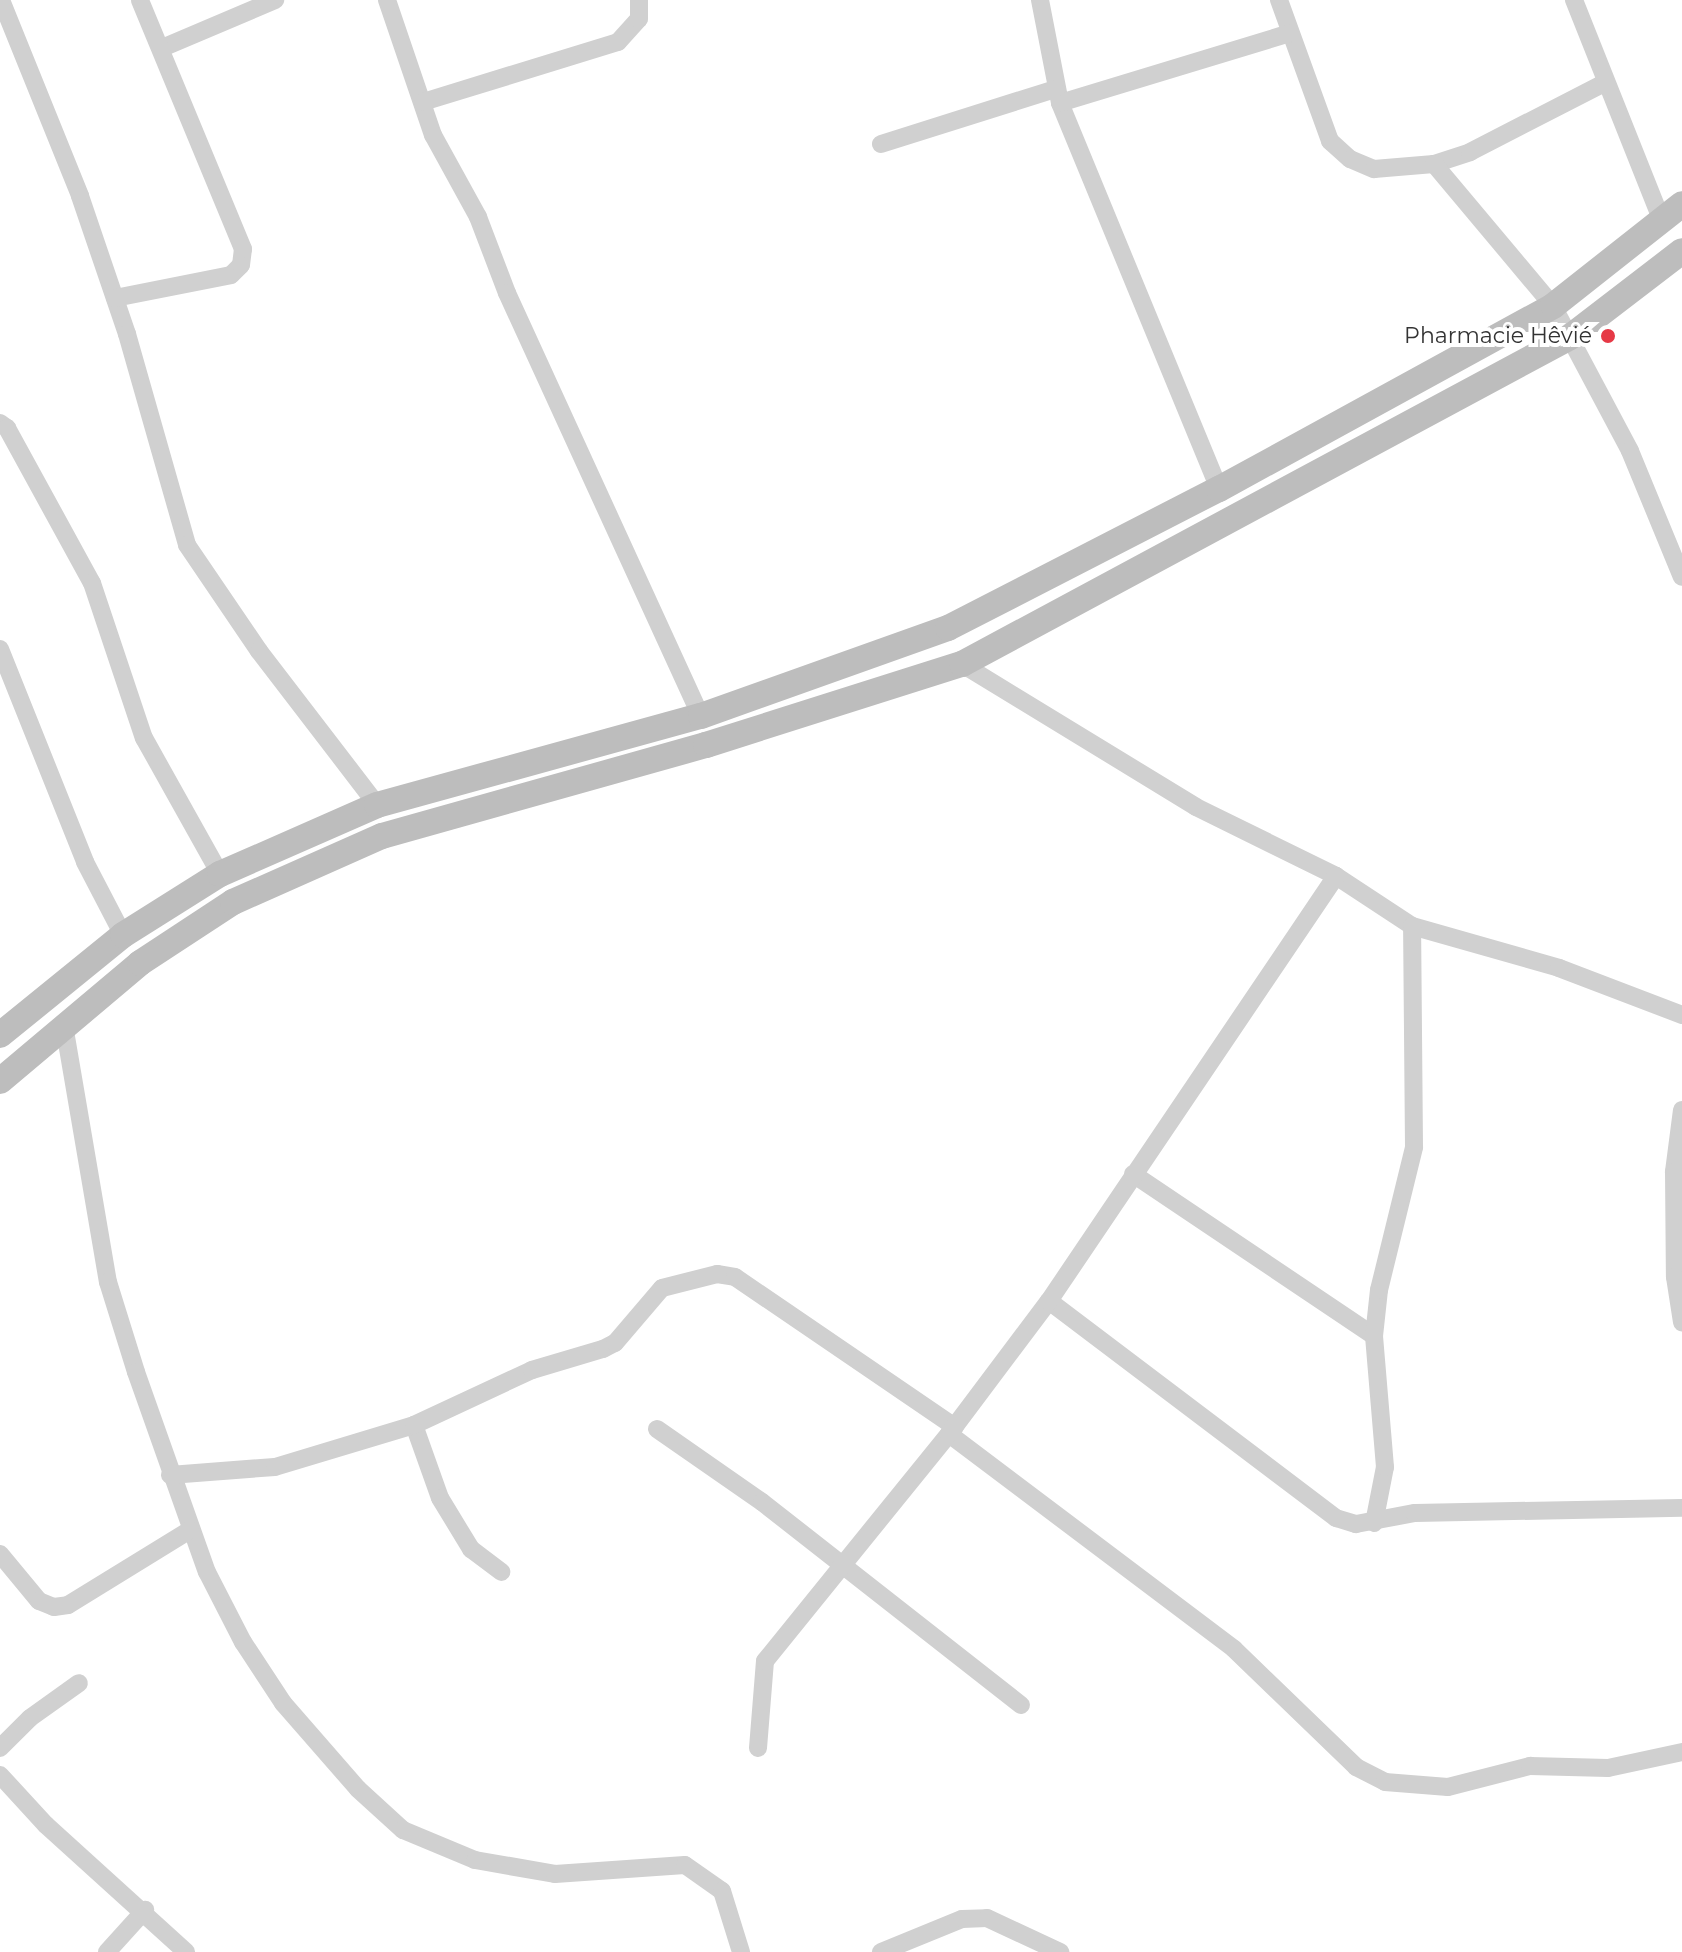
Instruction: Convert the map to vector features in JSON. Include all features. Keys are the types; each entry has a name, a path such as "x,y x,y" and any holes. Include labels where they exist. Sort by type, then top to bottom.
{"street":[{"path":"1,0 115,298 187,545 259,651 377,805"},
{"path":"115,298 231,275 241,265 243,249 140,0"},
{"path":"162,48 275,0"},
{"path":"387,0 454,181 478,217 507,293 701,716"},
{"path":"423,102 618,42 639,19 639,0"},
{"path":"1040,0 1057,96 1219,489"},
{"path":"1279,0 1315,109 1340,150 1374,169 1434,164 1470,152 1604,83"},
{"path":"1574,0 1604,83 1662,221"},
{"path":"881,144 1290,33"},
{"path":"1434,164 1553,306 1630,451 1682,577"},
{"path":"3,1028 123,935 220,874 377,805 701,716 948,628 1219,489 1553,306 1682,204"},
{"path":"0,1081 140,963 233,902 382,836 706,745 962,664 1570,337 1682,251"},
{"path":"0,423 15,441 92,583 144,738 220,874"},
{"path":"0,649 85,862 123,935"},
{"path":"962,664 1196,807 1336,876 1412,926 1559,968 1682,1015"},
{"path":"758,1748 765,1661 841,1563 952,1431 1049,1301 1336,876"},
{"path":"1374,1523 1385,1467 1374,1336 1379,1290 1414,1147 1412,926"},
{"path":"64,1025 108,1282 170,1475 190,1530 243,1642 283,1703 358,1789 403,1830 475,1860 555,1874 685,1865 722,1891 741,1952"},
{"path":"1682,1110 1675,1277 1682,1322"},
{"path":"1133,1174 1374,1336"},
{"path":"170,1475 275,1467 414,1425 532,1370 615,1343 662,1288 717,1274 735,1277 952,1431 1234,1649 1356,1767 1385,1782 1448,1787 1530,1766 1608,1768 1682,1752"},
{"path":"1049,1301 1336,1518 1374,1523 1430,1513 1682,1508"},
{"path":"414,1425 440,1498 471,1549 501,1572"},
{"path":"657,1429 841,1563 1021,1705"},
{"path":"0,1554 39,1601 54,1607 68,1605 190,1530"},
{"path":"0,1748 30,1718 79,1683"},
{"path":"0,1775 46,1825 145,1910 186,1952"},
{"path":"107,1952 145,1910"},
{"path":"881,1952 962,1919 987,1918 1060,1952"}],"place":[{"name":"Pharmacie Hêvié","path":"1608,336"}]}
